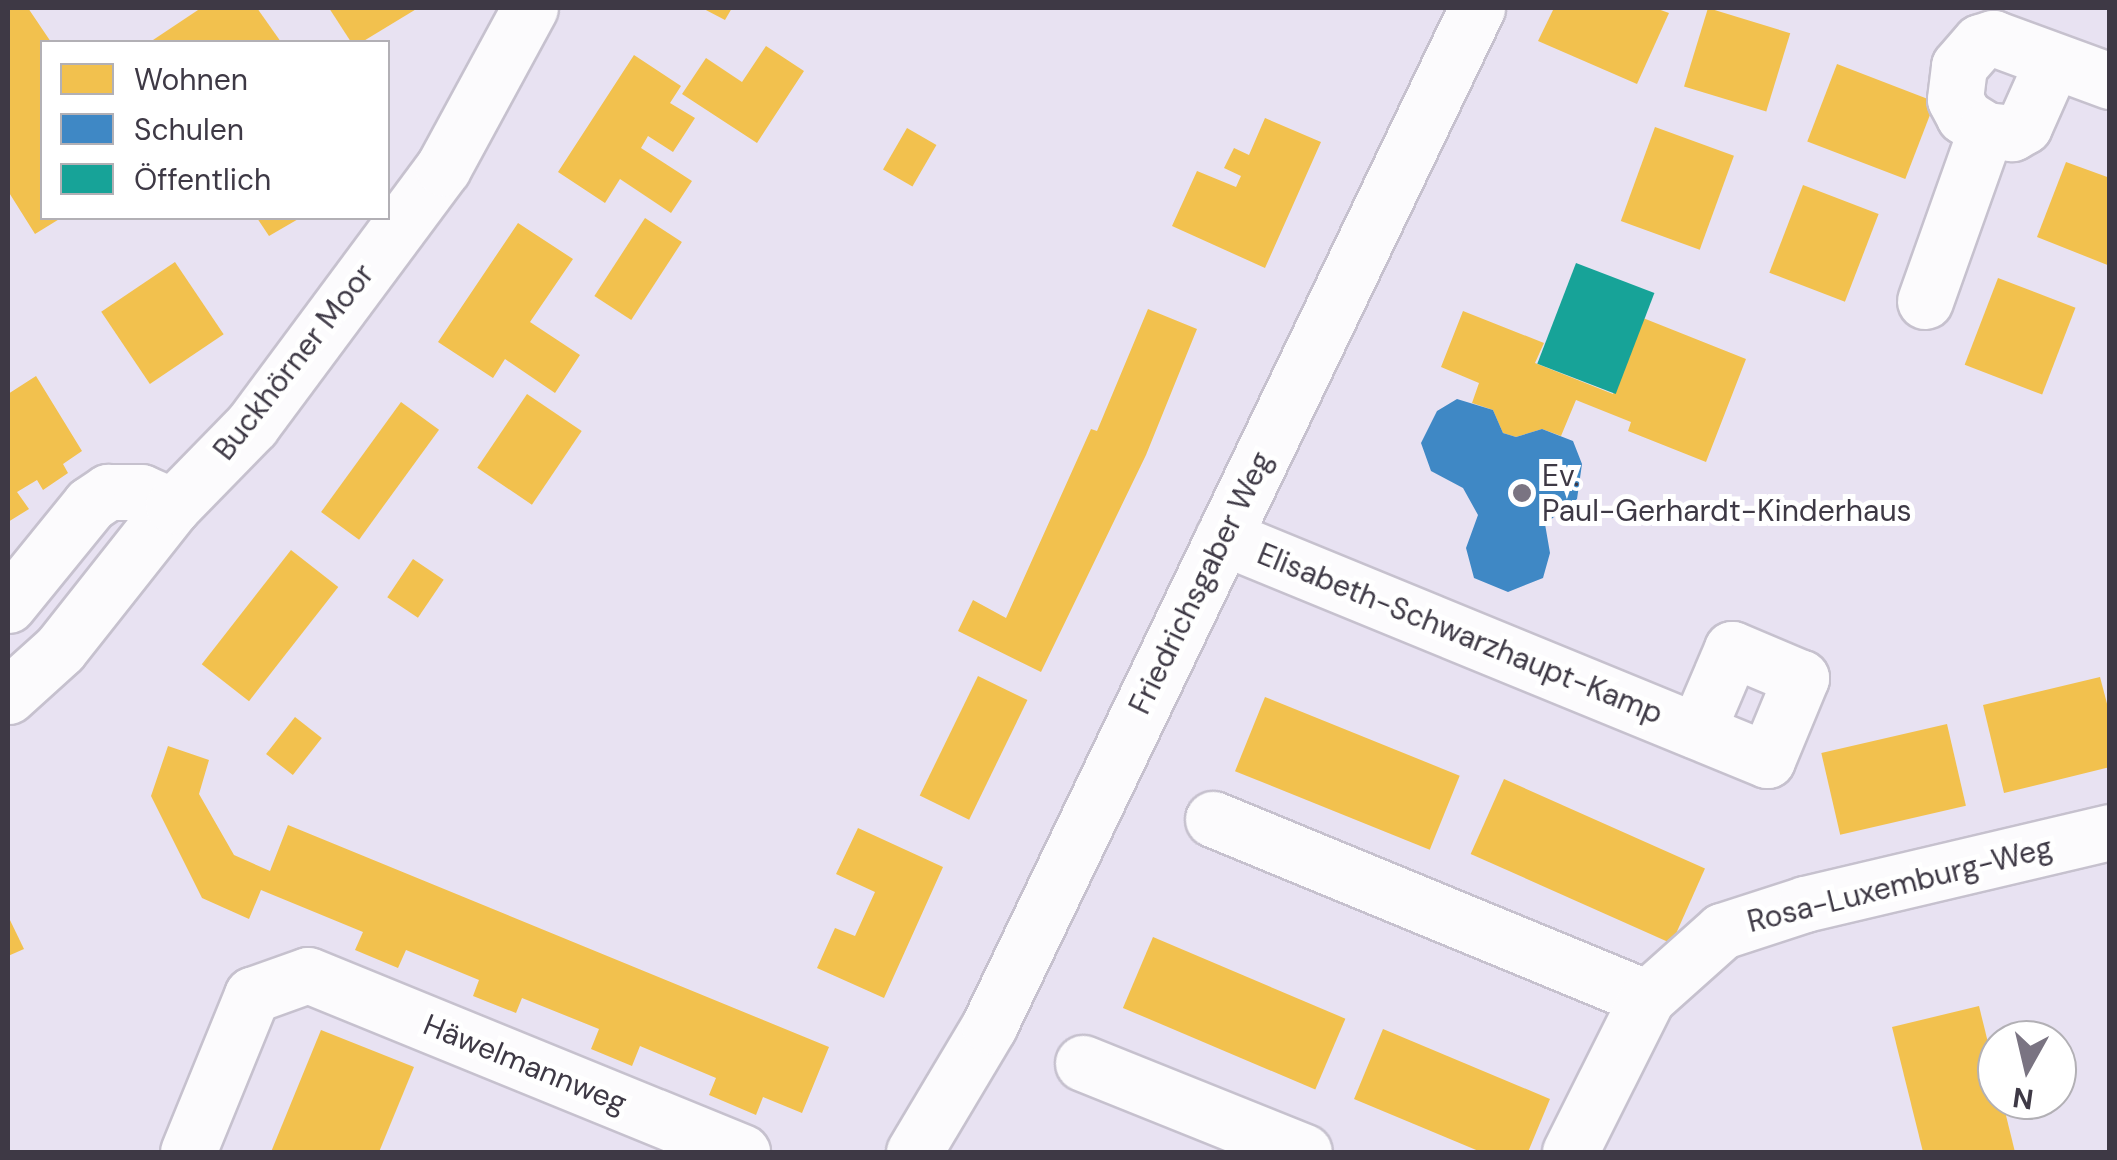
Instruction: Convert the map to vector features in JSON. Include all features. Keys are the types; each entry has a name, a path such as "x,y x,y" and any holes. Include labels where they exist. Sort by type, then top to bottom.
{"street":[{"name":"Buckhörner Moor","path":"12,683 60,649 174,506 252,424 443,168 530,8"},
{"name":"Friedrichsgaber Weg","path":"914,1152 989,1026 1477,8"},
{"path":"2053,61 2024,126 2012,133 1986,130 1964,116 1956,100 1959,66 1969,52 1992,38 2110,81"},
{"path":"1925,301 1986,130"},
{"path":"8,605 99,498 125,489 174,506"},
{"name":"Elisabeth-Schwarzhaupt-Kamp","path":"1223,537 1697,731"},
{"path":"1213,819 1647,998"},
{"name":"Rosa-Luxemburg-Weg","path":"1570,1152 1647,998 1722,931 1805,904 2110,832"},
{"name":"Häwelmannweg","path":"188,1152 252,995 308,974 742,1152"},
{"path":"1082,1064 1304,1152"}],"building: Wohnen":[{"path":"8,8 28,8 50,40 40,40 40,220 58,220 35,234 8,191"},
{"path":"201,8 257,8 280,40 153,40"},
{"path":"329,8 418,8 365,40 350,40"},
{"path":"702,8 732,8 725,20"},
{"path":"1554,8 1655,8 1669,13 1637,84 1538,41"},
{"path":"1708,8 1790,33 1766,112 1684,86"},
{"path":"766,46 804,71 757,143 682,94 706,58 742,82"},
{"path":"634,55 681,86 670,103 695,118 673,152 648,136 641,148 692,181 671,213 620,179 605,203 558,172"},
{"path":"1837,64 1935,102 1905,179 1807,141"},
{"path":"1265,118 1321,142 1265,268 1172,226 1197,171 1236,187 1241,176 1224,168 1234,148 1249,155"},
{"path":"1655,127 1734,156 1700,250 1621,221"},
{"path":"907,128 936,145 912,187 883,170"},
{"path":"2066,162 2110,178 2110,266 2037,237"},
{"path":"1803,185 1879,214 1845,302 1769,273"},
{"path":"645,218 682,242 631,320 594,296"},
{"path":"258,220 297,220 269,236"},
{"path":"518,223 573,259 530,322 580,355 555,393 505,359 493,378 438,342"},
{"path":"175,262 224,334 150,384 101,312"},
{"path":"1998,278 2075,308 2042,395 1965,365"},
{"path":"1148,309 1197,329 1146,455 1041,672 958,631 973,600 1006,618 1091,429 1097,431"},
{"path":"1463,311 1544,343 1535,363 1613,394 1643,318 1746,359 1706,462 1628,431 1631,422 1576,400 1561,436 1542,429 1516,437 1503,433 1493,410 1472,403 1479,383 1441,367"},
{"path":"36,376 82,451 63,464 68,473 43,490 37,480 17,492 29,509 8,522 8,394"},
{"path":"527,394 582,431 532,505 477,468"},
{"path":"401,402 439,430 359,540 321,512"},
{"path":"291,550 338,587 249,701 202,664"},
{"path":"413,559 444,580 418,618 387,597"},
{"path":"978,676 1027,700 969,820 920,796"},
{"path":"2100,677 2110,715 2110,767 2004,793 1983,705"},
{"path":"1265,697 1460,776 1430,850 1235,771"},
{"path":"295,717 322,738 293,775 266,754"},
{"path":"1947,724 1966,806 1840,835 1821,753"},
{"path":"168,746 209,760 199,794 234,855 270,871 288,825 829,1047 802,1113 763,1097 756,1115 709,1095 716,1078 640,1046 632,1066 591,1049 599,1029 522,998 516,1013 473,996 479,980 406,950 398,968 355,950 363,932 261,890 249,919 202,898 151,796"},
{"path":"1504,779 1705,868 1672,943 1471,854"},
{"path":"858,828 943,867 884,998 817,968 835,928 855,936 875,892 836,874"},
{"path":"8,916 24,949 8,956"},
{"path":"1153,937 1345,1019 1315,1090 1123,1008"},
{"path":"1979,1006 1982,1020 1977,1020 1977,1120 2007,1120 2015,1152 1923,1152 1892,1027"},
{"path":"1383,1029 1550,1099 1528,1152 1481,1152 1354,1099"},
{"path":"321,1030 414,1067 379,1152 271,1152"}],"building: Schulen":[{"name":"Ev. Paul-Gerhardt-Kinderhaus","path":"1457,399 1493,410 1503,433 1516,437 1542,429 1573,441 1582,464 1577,499 1545,524 1550,553 1543,578 1508,592 1474,578 1466,548 1478,515 1463,488 1431,471 1421,443 1437,411"}],"building: Öffentlich":[{"path":"1576,263 1654,293 1616,394 1537,364"}],"place":[{"name":"Ev. Paul-Gerhardt-Kinderhaus","path":"1522,493"}]}
